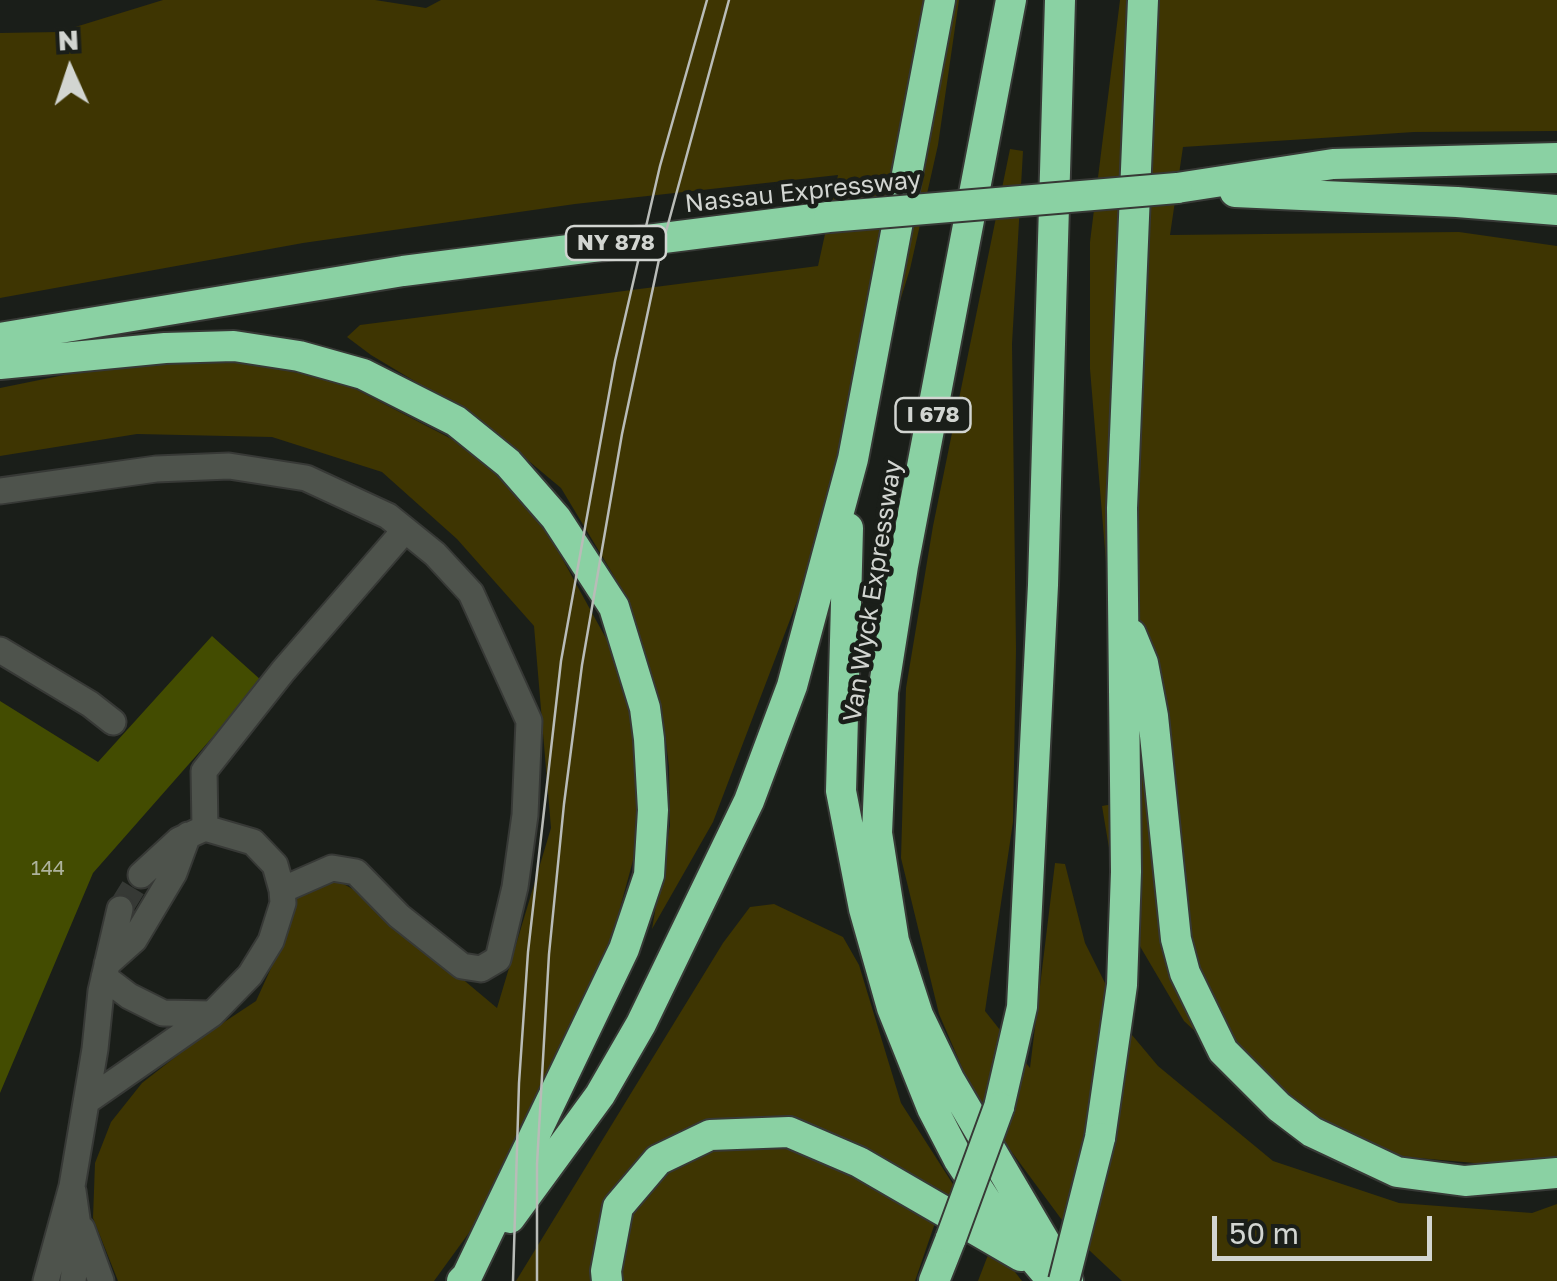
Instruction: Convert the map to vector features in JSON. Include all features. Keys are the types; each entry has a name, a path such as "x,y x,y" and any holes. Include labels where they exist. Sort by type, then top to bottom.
{"highway":[{"path":"464,1279 600,1095 640,1024 749,801 792,686 852,459 940,0"},
{"name":"Van Wyck Expressway","path":"1012,0 900,584 883,692 877,833 894,941 918,1015 1057,1278"},
{"path":"934,1281 998,1107 1022,1006 1043,585 1060,0"},
{"path":"1057,1278 1100,1138 1122,985 1126,872 1122,508 1143,0"},
{"name":"Nassau Expressway","path":"0,338 404,272 829,218 1177,188 1332,164 1557,158"},
{"path":"1177,188 1557,210"},
{"path":"0,364 165,348 234,346 299,356 364,374 456,421 508,464 556,518 614,607 645,708 650,739 653,826 649,874 624,949 464,1279"},
{"path":"852,459 844,593 841,791 854,871 892,1008 932,1108 958,1160 990,1207 1057,1278"},
{"path":"1123,612 1143,664 1153,716 1176,939 1185,973 1223,1051 1312,1132 1397,1172 1465,1182 1557,1173"},
{"path":"607,1281 618,1207 658,1160 710,1135 789,1132 859,1162 1057,1278"}],"lane":[{"path":"0,491 156,469 229,466 306,478 388,516 436,554 471,593 530,721 516,887 498,959 481,969 462,966 373,892 356,872 332,868 282,890"},
{"path":"105,971 134,940 197,832 204,771 283,671 405,530"},
{"path":"0,650 113,722"},
{"path":"86,1101 212,1014 250,975 271,941 283,902 274,865 253,842 220,830 197,832 142,875"},
{"path":"46,1281 72,1186 105,971 120,909"},
{"path":"105,971 129,996 163,1012 212,1014"},
{"path":"72,1186 78,1217 101,1281"},
{"path":"73,1281 78,1217"}],"shaded area":[{"path":"163,0 375,0 426,8 441,0 959,0 938,145 910,269 852,457 713,822 652,929 670,825 669,767 662,709 614,576 561,488 481,421 347,337 360,325 818,266 838,175 575,204 303,243 0,298 0,33 59,32"},
{"path":"1120,0 1557,0 1557,131 1414,132 1183,147 1170,235 1459,232 1557,246 1557,1156 1519,1167 1385,1155 1274,1105 1184,1021 1131,931 1111,860 1102,806 1113,804 1106,562 1090,369 1090,242"},
{"path":"1010,149 1023,151 1012,344 1016,649 1013,822 985,1011 1030,1068 1055,863 1065,864 1085,943 1113,999 1106,1004 1158,1066 1273,1161 1399,1203 1532,1213 1557,1204 1557,1281 1122,1281 1073,1235 980,1109 939,1014 901,858 906,688 933,526"},
{"path":"210,357 338,380 473,450 546,529 619,662 640,745 634,857 600,981 487,1208 434,1281 118,1281 93,1218 95,1163 111,1122 142,1083 256,1001 287,933 295,900 310,884 338,881 360,893 497,1008 551,828 534,626 457,539 382,472 272,437 137,434 0,456 0,388 64,375"},
{"path":"774,904 843,937 859,965 901,1103 983,1231 1022,1281 978,1281 988,1255 944,1197 915,1281 516,1281 723,943 750,907"}],"building":[{"path":"212,636 262,681 93,873 0,1093 0,701 98,762"}],"tunnel":[{"path":"120,909 141,875"}],"tram line":[{"path":"513,1281 519,1083 528,952 561,661 615,361 660,166 707,0"},
{"path":"537,1281 537,1164 549,954 582,665 622,434 661,250 729,0"}]}
